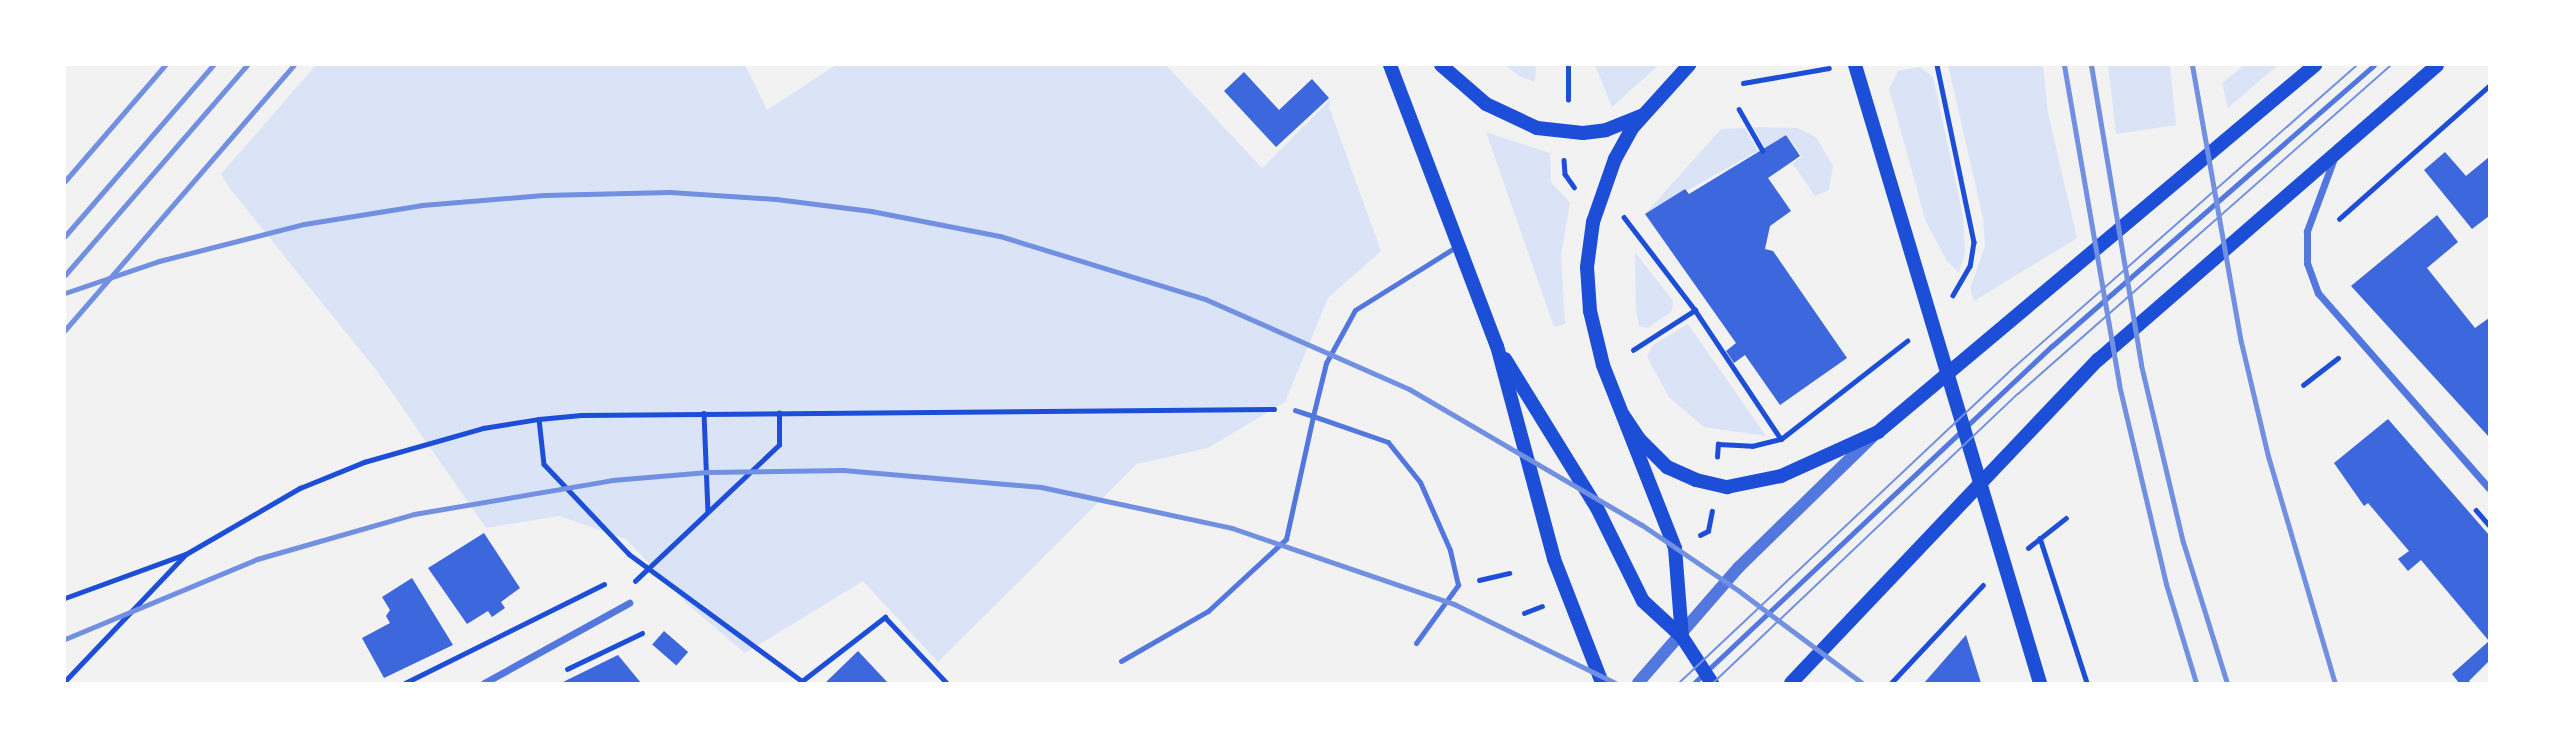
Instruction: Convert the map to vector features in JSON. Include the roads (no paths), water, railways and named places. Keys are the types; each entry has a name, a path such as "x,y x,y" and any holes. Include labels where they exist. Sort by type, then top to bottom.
{"main road":[{"path":"1390,65 1456,247 1497,346 1554,559 1602,683"},
{"path":"1441,65 1486,104 1538,128 1566,133 1606,130 1645,113"},
{"path":"1682,637 1675,548 1595,336 1587,267 1594,222 1608,176 1645,113 1689,65"},
{"path":"1855,65 2040,683"},
{"path":"1623,415 1639,439 1667,467 1696,481 1727,487 1781,476 1878,432 2315,65"},
{"path":"1791,683 2098,360 2437,65"},
{"path":"1497,346 1597,508 1643,601 1682,637 1709,678"}],"street":[{"path":"2335,155 2306,240 2307,263 2318,293 2489,488"},
{"path":"1638,683 1682,637 1739,567 1878,432"},
{"path":"484,683 629,603"}],"lane":[{"path":"1693,683 1709,678 2052,346 2374,65"},
{"path":"1121,661 1208,611 1286,539 1325,363 1354,310 1456,247"},
{"path":"1295,410 1362,429 1388,442 1420,482 1450,550 1458,585 1416,643"}],"tram line":[{"path":"1679,683 2011,370 2357,65"},
{"path":"1713,683 2018,394 2391,65"}],"railway":[{"path":"65,181 165,65"},
{"path":"65,236 213,65"},
{"path":"65,275 247,65"},
{"path":"65,330 294,65"},
{"path":"2064,65 2119,385 2166,584 2196,683"},
{"path":"2091,65 2141,365 2183,542 2227,683"},
{"path":"2192,65 2241,342 2268,456 2335,683"},
{"path":"65,293 159,261 304,224 422,205 544,195 670,192 776,199 871,211 1000,236 1205,299 1409,389 1642,525 1739,591 1862,683"},
{"path":"65,639 257,559 414,514 612,480 708,472 843,470 1041,487 1232,528 1454,604 1615,683"}]}
